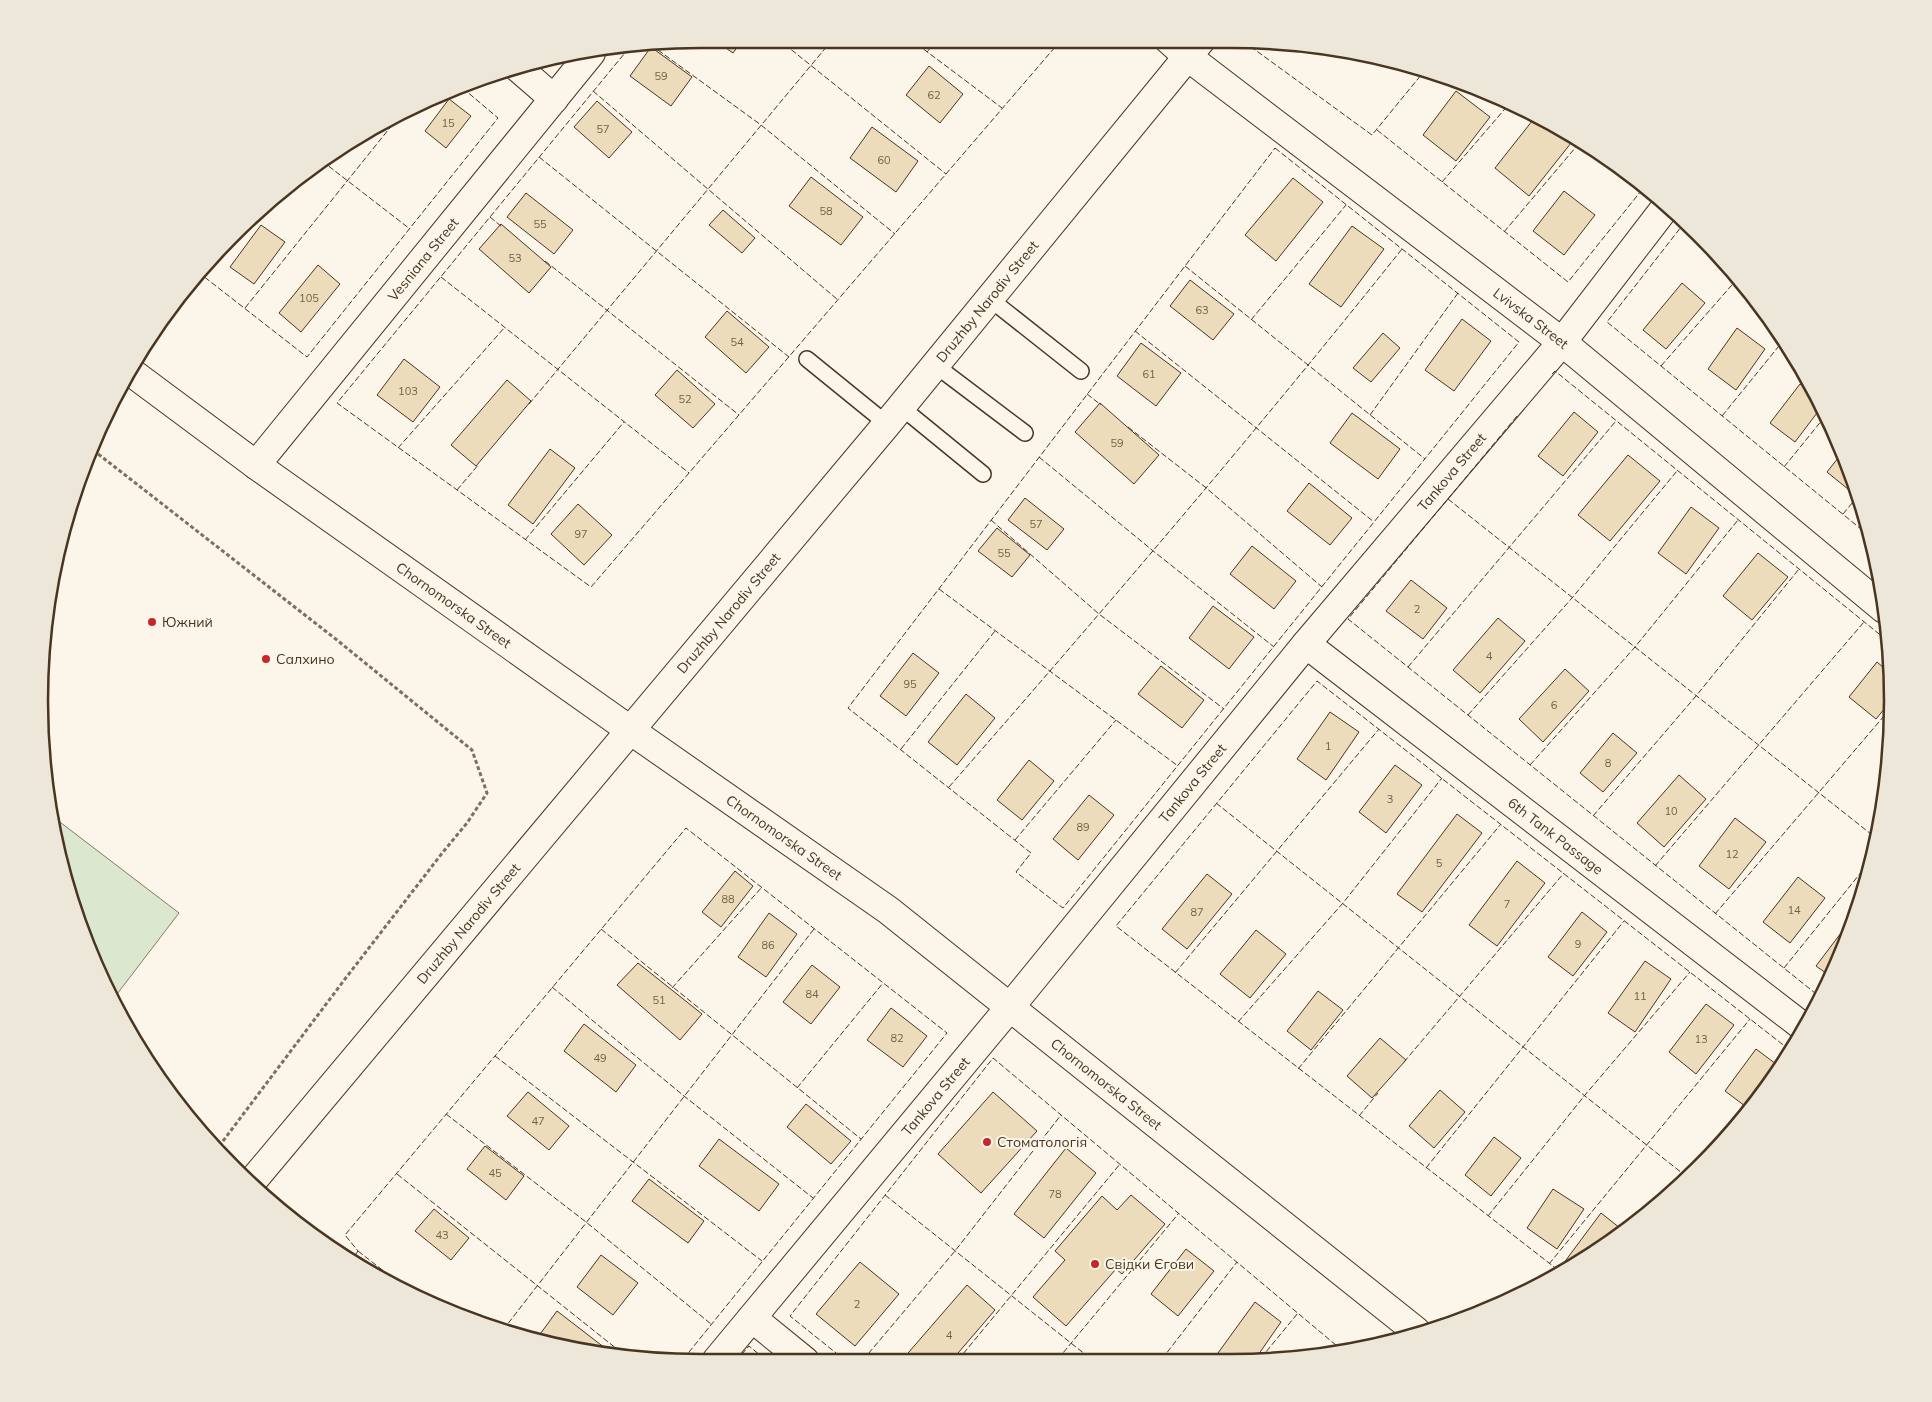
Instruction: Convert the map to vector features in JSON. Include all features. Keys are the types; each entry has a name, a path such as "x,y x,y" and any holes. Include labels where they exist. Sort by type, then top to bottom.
{"street":[{"name":"Druzhby Narodiv Street","path":"255,1178 894,416 1195,48"},
{"name":"Lvivska Street","path":"1195,48 1562,342 1877,603"},
{"name":"Vesniana Street","path":"256,465 587,58"},
{"path":"523,72 554,99"},
{"name":"Tankova Street","path":"722,1354 1010,1007 1306,644 1562,342 1663,211"},
{"name":"Chornomorska Street","path":"135,375 256,465 888,910 1413,1328"},
{"name":"6th Tank Passage","path":"1306,644 1799,1024"},
{"path":"752,1318 796,1354"}],"lane":[{"path":"990,299 1082,371"},
{"path":"807,359 983,474"},
{"path":"936,365 1025,433"}],"path":[{"path":"96,453 337,640 472,750 487,793 468,823 443,852 351,971 221,1144"}],"green space":[{"path":"59,821 179,913 117,994 97,951 82,911"}],"building":[{"path":"726,48 737,48 733,53"},
{"path":"654,49 692,77 671,106 630,76 649,50"},
{"path":"929,66 963,94 940,123 906,95"},
{"path":"1456,91 1490,117 1456,161 1423,135"},
{"path":"449,99 471,116 446,148 425,131"},
{"path":"597,101 632,132 609,158 574,127"},
{"path":"1532,121 1571,143 1529,196 1495,168"},
{"path":"872,127 918,161 896,192 850,158"},
{"path":"811,177 863,217 841,245 789,206"},
{"path":"1293,178 1323,202 1276,261 1245,235"},
{"path":"1564,191 1595,215 1564,255 1533,231"},
{"path":"526,193 573,230 554,254 507,217"},
{"path":"723,210 755,238 742,253 709,225"},
{"path":"501,224 551,267 529,293 479,249"},
{"path":"261,225 285,242 254,284 230,267"},
{"path":"1352,226 1384,249 1341,307 1309,284"},
{"path":"318,265 340,284 301,332 279,313"},
{"path":"1190,280 1234,314 1213,340 1170,306"},
{"path":"1682,283 1705,303 1666,349 1643,330"},
{"path":"727,311 769,347 746,373 705,337"},
{"path":"1462,319 1491,341 1454,391 1425,370"},
{"path":"1737,328 1765,349 1736,390 1708,369"},
{"path":"1383,333 1400,348 1371,382 1353,368"},
{"path":"1141,343 1181,373 1156,406 1117,376"},
{"path":"404,359 440,387 413,422 377,395"},
{"path":"677,370 715,404 693,428 655,395"},
{"path":"507,380 531,401 476,466 451,445"},
{"path":"1800,384 1804,387 1817,413 1795,442 1770,423"},
{"path":"1100,403 1159,455 1134,484 1075,432"},
{"path":"1574,412 1598,432 1563,476 1538,456"},
{"path":"1352,413 1400,449 1378,479 1330,443"},
{"path":"550,449 575,468 533,524 508,505"},
{"path":"1628,455 1660,481 1610,541 1578,515"},
{"path":"1838,458 1850,491 1827,472"},
{"path":"1309,483 1352,518 1330,545 1287,511"},
{"path":"1025,498 1064,529 1047,550 1008,520"},
{"path":"578,504 612,535 584,565 551,534"},
{"path":"1691,507 1719,528 1686,574 1658,553"},
{"path":"997,528 1030,555 1012,577 978,551"},
{"path":"1252,546 1296,581 1274,609 1230,574"},
{"path":"1758,553 1788,577 1752,620 1723,596"},
{"path":"1411,580 1447,608 1423,639 1386,611"},
{"path":"1213,606 1254,637 1229,669 1189,638"},
{"path":"1498,618 1525,641 1480,693 1453,670"},
{"path":"913,653 939,673 906,716 880,696"},
{"path":"1877,662 1883,667 1884,710 1876,719 1849,697"},
{"path":"1161,666 1204,700 1182,728 1138,694"},
{"path":"1565,669 1589,691 1543,742 1519,719"},
{"path":"966,694 995,718 957,765 928,742"},
{"path":"1330,712 1359,732 1326,780 1297,759"},
{"path":"1613,733 1637,753 1603,792 1580,773"},
{"path":"1029,760 1054,781 1022,820 997,800"},
{"path":"1395,765 1422,785 1386,833 1359,812"},
{"path":"1679,775 1706,799 1664,847 1637,823"},
{"path":"1089,795 1114,815 1078,860 1053,839"},
{"path":"1457,814 1482,833 1422,912 1397,894"},
{"path":"1735,818 1766,842 1729,889 1699,866"},
{"path":"1517,861 1545,883 1497,946 1469,925"},
{"path":"735,871 753,886 721,927 702,912"},
{"path":"1207,874 1232,894 1187,949 1162,929"},
{"path":"1798,877 1825,898 1790,943 1763,922"},
{"path":"1582,912 1607,932 1573,976 1548,957"},
{"path":"769,913 797,934 766,977 738,957"},
{"path":"1256,930 1286,954 1250,998 1220,974"},
{"path":"1843,931 1825,972 1816,966"},
{"path":"1645,961 1671,979 1635,1032 1608,1013"},
{"path":"638,963 702,1014 680,1040 617,985"},
{"path":"812,965 840,987 811,1024 783,1002"},
{"path":"1318,991 1343,1010 1311,1050 1287,1031"},
{"path":"1706,1004 1734,1025 1696,1074 1669,1052"},
{"path":"891,1008 927,1036 903,1067 867,1040"},
{"path":"584,1024 636,1065 616,1092 564,1051"},
{"path":"1380,1038 1406,1060 1372,1098 1347,1076"},
{"path":"1756,1049 1775,1063 1744,1105 1725,1091"},
{"path":"1440,1090 1465,1112 1434,1148 1409,1126"},
{"path":"528,1092 569,1126 549,1150 507,1116"},
{"name":"Стоматологія","path":"993,1092 1037,1131 981,1193 938,1154"},
{"path":"806,1104 851,1141 831,1164 787,1127"},
{"path":"1494,1137 1521,1158 1491,1196 1465,1175"},
{"path":"719,1139 779,1184 759,1211 699,1166"},
{"path":"485,1146 524,1176 506,1200 467,1169"},
{"path":"1066,1148 1096,1173 1044,1238 1014,1214"},
{"path":"649,1179 704,1221 688,1243 632,1201"},
{"path":"1553,1189 1584,1209 1557,1249 1527,1228"},
{"name":"Свідки Єгови","path":"1131,1195 1165,1224 1122,1274 1116,1269 1066,1326 1033,1297 1065,1260 1055,1251 1102,1196 1117,1210"},
{"path":"434,1209 469,1238 451,1260 415,1231"},
{"path":"1601,1213 1618,1227 1594,1244 1563,1264"},
{"path":"1186,1249 1214,1271 1178,1316 1151,1294"},
{"path":"601,1255 638,1283 613,1315 577,1287"},
{"path":"860,1262 899,1294 855,1346 816,1314"},
{"path":"967,1285 995,1310 957,1354 907,1354"},
{"path":"1255,1302 1281,1322 1259,1353 1218,1353"},
{"path":"557,1311 604,1347 574,1342 540,1334"}],"fence":[{"path":"789,48 946,174"},
{"path":"529,404 826,48"},
{"path":"922,48 1002,108"},
{"path":"927,52 930,48"},
{"path":"626,52 337,403 591,587 1054,48"},
{"path":"657,49 761,125 895,234"},
{"path":"1253,49 1372,135 1420,76"},
{"path":"204,277 307,357 498,118 466,91"},
{"path":"593,91 838,300"},
{"path":"1442,182 1505,108"},
{"path":"245,308 392,126"},
{"path":"1377,130 1568,282 1640,192"},
{"path":"1504,232 1576,147"},
{"path":"1275,148 1519,342 1063,908 1016,872 1031,853 848,708 1275,148"},
{"path":"539,157 789,357"},
{"path":"328,165 410,229"},
{"path":"1251,320 1346,205"},
{"path":"490,217 502,227"},
{"path":"1681,228 1607,322 1861,529"},
{"path":"949,787 1178,521 1402,249"},
{"path":"545,261 739,415"},
{"path":"1185,266 1425,459"},
{"path":"441,277 689,473"},
{"path":"1661,366 1733,284"},
{"path":"1370,415 1458,293"},
{"path":"398,448 505,327"},
{"path":"1135,331 1374,522"},
{"path":"1722,416 1779,346"},
{"path":"1552,374 1555,371 1881,635"},
{"path":"1087,394 1101,405"},
{"path":"1517,416 1348,619 1815,993"},
{"path":"1408,667 1616,421"},
{"path":"1784,467 1821,421"},
{"path":"525,540 624,422"},
{"path":"1128,427 1205,487 1322,587"},
{"path":"1039,457 1274,647"},
{"path":"457,490 479,464"},
{"path":"1468,715 1572,598 1677,471"},
{"path":"1448,499 1871,834"},
{"path":"1843,514 1853,502"},
{"path":"991,520 1099,614 1224,709"},
{"path":"1530,765 1635,647 1738,520"},
{"path":"1593,816 1696,696 1799,569"},
{"path":"939,589 1178,766"},
{"path":"1655,866 1864,622"},
{"path":"901,749 995,631"},
{"path":"1556,1268 1116,926 1317,681 1785,1046"},
{"path":"1715,914 1884,716"},
{"path":"1015,840 1116,720"},
{"path":"1175,973 1379,729"},
{"path":"1238,1022 1343,903 1442,778"},
{"path":"1216,803 1682,1173"},
{"path":"1298,1069 1501,824"},
{"path":"355,1255 358,1251 345,1235 686,828 947,1033 688,1354"},
{"path":"1784,968 1861,872"},
{"path":"1404,1062 1564,873"},
{"path":"672,988 762,887"},
{"path":"1426,1168 1624,921"},
{"path":"601,929 861,1139"},
{"path":"507,1325 814,929"},
{"path":"1488,1216 1585,1095 1690,972"},
{"path":"797,1088 883,983"},
{"path":"552,987 684,1096 813,1198"},
{"path":"1549,1264 1750,1019"},
{"path":"495,1056 762,1261"},
{"path":"837,1354 790,1316 993,1058 1337,1346"},
{"path":"1359,1116 1378,1093"},
{"path":"446,1114 586,1222 711,1324"},
{"path":"868,1354 955,1251 1061,1115"},
{"path":"963,1354 1120,1164"},
{"path":"397,1174 617,1349"},
{"path":"885,1195 1085,1354"},
{"path":"1062,1354 1179,1213"},
{"path":"358,1251 388,1274"},
{"path":"1166,1354 1237,1262"},
{"path":"1265,1353 1298,1313"},
{"path":"742,1354 749,1346 759,1354"}],"place":[{"name":"Южний","path":"152,622"},
{"name":"Салхино","path":"266,659"},
{"name":"Стоматологія","path":"987,1142"},
{"name":"Свідки Єгови","path":"1095,1264"}]}
